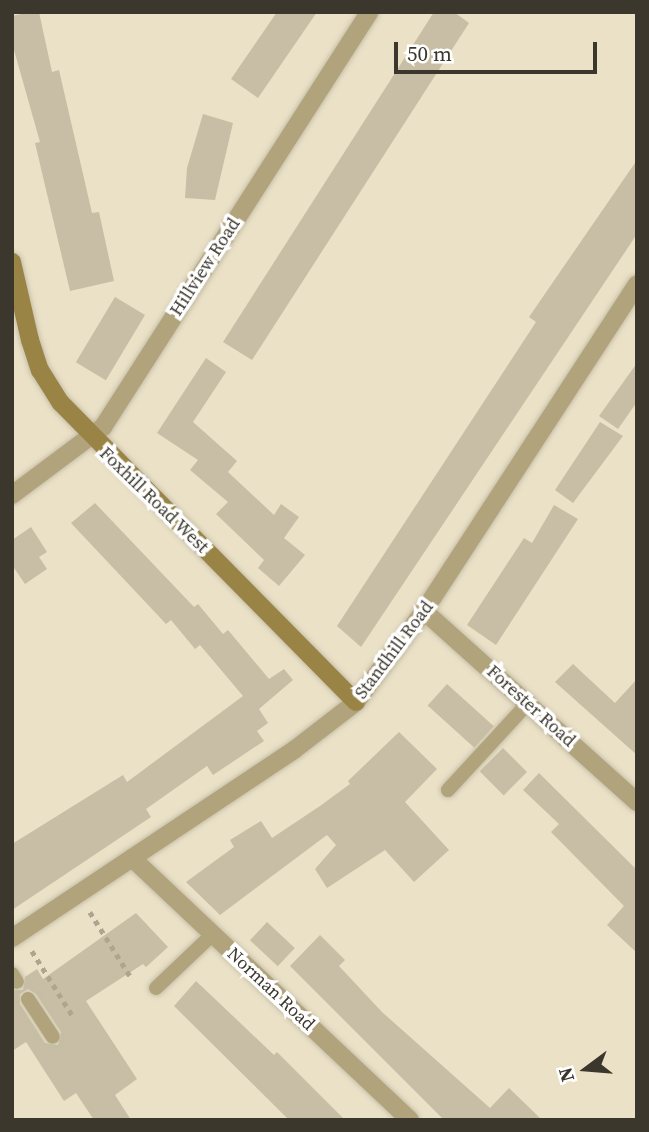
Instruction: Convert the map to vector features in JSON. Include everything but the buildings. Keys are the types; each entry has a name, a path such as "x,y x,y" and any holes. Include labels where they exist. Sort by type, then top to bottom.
{"street":[{"name":"Hillview Road","path":"12,495 92,439 369,12"},
{"name":"Foxhill Road West","path":"12,262 40,370 92,439 356,702"},
{"name":"Standhill Road","path":"16,936 294,750 356,702 424,611 637,284"},
{"name":"Forester Road","path":"424,611 529,702 637,802"},
{"name":"Norman Road","path":"132,858 410,1120"}],"lane":[{"path":"448,790 529,702"},
{"path":"156,988 213,934"},
{"path":"28,999 53,1037"}],"path":[{"path":"79,894 132,979"},
{"path":"16,936 74,1018"}]}
